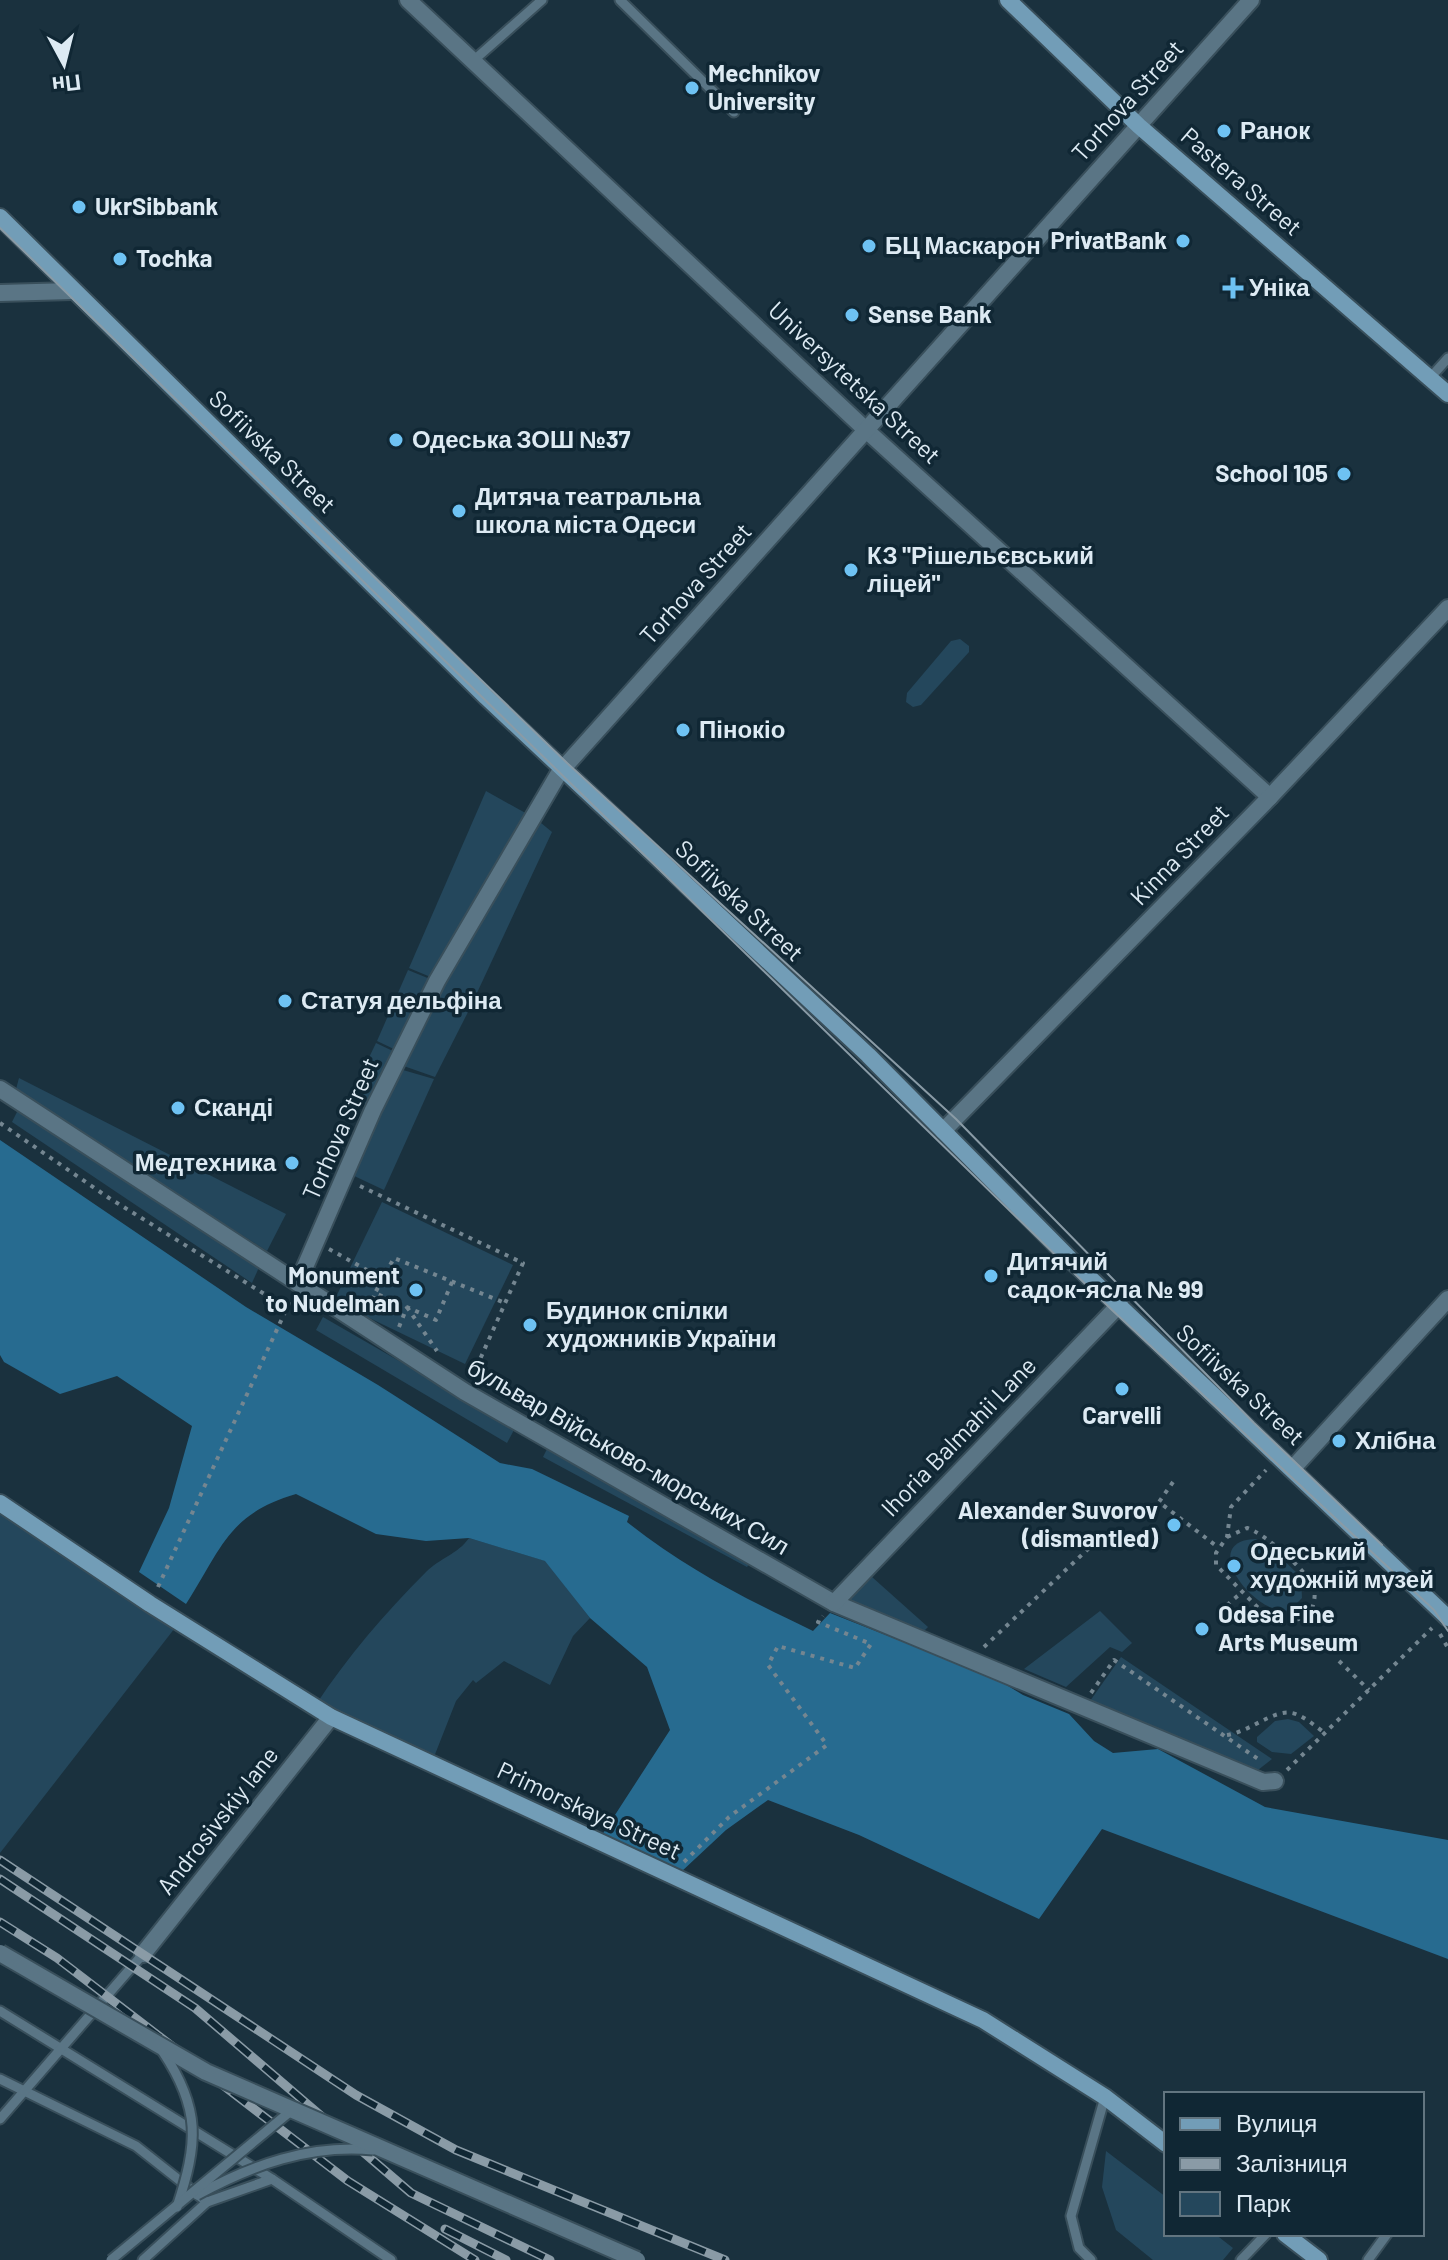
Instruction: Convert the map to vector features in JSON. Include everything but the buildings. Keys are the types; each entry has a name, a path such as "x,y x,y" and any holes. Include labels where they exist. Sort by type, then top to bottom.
{"main road":[{"name":"Pastera Street","path":"1008,0 1139,126 1448,394"},
{"name":"Sofiivska Street","path":"0,217 561,770 868,1055 1120,1304 1293,1468 1442,1621"},
{"name":"Primorskaya Street","path":"0,1503 150,1604 331,1717 983,2020 1105,2097 1164,2142"},
{"path":"1288,2236 1319,2260"}],"street":[{"name":"Universytetska Street","path":"408,0 866,430 1270,797"},
{"name":"Torhova Street","path":"298,1283 373,1110 437,981 561,770 1251,0"},
{"path":"0,293 72,291"},
{"name":"Kinna Street","path":"943,1131 1270,797 1448,608"},
{"name":"бульвар Військово-морських Сил","path":"0,1089 465,1392 834,1603 1263,1782 1278,1778"},
{"path":"1293,1468 1448,1299"},
{"name":"Ihoria Balmahii Lane","path":"834,1603 1120,1304"},
{"name":"Androsivskiy lane","path":"143,1954 331,1717"},
{"path":"0,1953 206,2072 637,2260"}],"lane":[{"path":"473,61 542,0"},
{"path":"620,0 734,112"},
{"path":"1430,378 1448,358"},
{"path":"0,2119 143,1954"},
{"path":"0,2011 272,2179 391,2260"},
{"path":"158,2045 181,2079 191,2105 192,2145 177,2207"},
{"path":"0,2079 136,2146 207,2202"},
{"path":"1091,2260 1079,2248 1071,2216 1105,2097"},
{"path":"111,2260 292,2110"},
{"path":"177,2207 256,2167 301,2153 342,2147 389,2152"},
{"path":"143,2260 207,2202 272,2179"},
{"path":"1241,2260 1264,2236"},
{"path":"1368,2260 1386,2236"}],"path":[{"path":"0,1123 109,1198 287,1308"},
{"path":"345,1179 523,1263 465,1392"},
{"path":"316,1242 383,1279"},
{"path":"452,1282 436,1320 375,1293 394,1258 505,1303"},
{"path":"150,1604 298,1283"},
{"path":"407,1307 440,1356"},
{"path":"1227,1537 1247,1528 1264,1535 1310,1581 1313,1607 1303,1619 1278,1624 1263,1615 1216,1565 1219,1548 1227,1537 1231,1507 1280,1456"},
{"path":"1173,1482 1159,1502 1219,1548"},
{"path":"969,1660 1105,1533"},
{"path":"1227,1605 1241,1593"},
{"path":"1083,1705 1114,1660 1225,1735 1278,1778 1442,1621"},
{"path":"671,1876 729,1817 827,1745 768,1665 778,1646 855,1668 871,1644 818,1622"},
{"path":"1339,1661 1369,1690"},
{"path":"1225,1735 1257,1727 1274,1714 1293,1713 1325,1733"}],"green space":[{"path":"960,639 969,646 969,652 921,705 913,707 906,702 907,693 951,641"},
{"path":"486,791 529,815 433,978 409,968"},
{"path":"535,818 552,832 469,1010 431,998"},
{"path":"408,970 430,979 396,1050 377,1041"},
{"path":"430,1000 468,1012 435,1077 398,1064"},
{"path":"376,1043 395,1052 369,1107 350,1097"},
{"path":"396,1068 434,1079 384,1190 350,1174"},
{"path":"19,1078 286,1214 267,1251 15,1093"},
{"path":"19,1108 261,1263 252,1283 12,1122"},
{"path":"382,1202 513,1265 465,1364 334,1301"},
{"path":"323,1317 515,1428 507,1443 316,1330"},
{"path":"549,1445 753,1559 747,1567 543,1457"},
{"path":"0,1506 178,1624 0,1853"},
{"path":"469,1538 546,1561 590,1618 573,1636 550,1685 504,1661 476,1683 473,1680 456,1701 432,1762 315,1706 354,1653 396,1604 426,1572"},
{"path":"1256,1539 1269,1546 1301,1577 1302,1598 1290,1610 1276,1609 1261,1602 1237,1578 1231,1564 1231,1552 1239,1543"},
{"path":"872,1577 928,1627 919,1636 847,1602"},
{"path":"1100,1611 1132,1643 1122,1652 1110,1647 1066,1687 1024,1669"},
{"path":"1121,1657 1272,1759 1258,1770 1090,1701"},
{"path":"1288,1719 1299,1722 1314,1736 1291,1754 1272,1752 1257,1742 1257,1737 1275,1721"},
{"path":"1106,2151 1164,2195 1164,2236 1218,2236 1233,2248 1223,2260 1153,2260 1116,2230 1102,2187"}],"shaded area":[{"path":"0,1140 246,1307 378,1385 500,1463 532,1469 629,1516 627,1522 672,1555 788,1619 813,1631 830,1613 995,1678 1023,1695 1069,1714 1094,1741 1113,1753 1158,1749 1265,1807 1448,1840 1448,1959 1102,1829 1039,1919 859,1835 768,1800 726,1830 681,1872 602,1835 670,1730 647,1667 590,1618 545,1561 469,1538 426,1541 376,1534 296,1494 273,1502 241,1523 219,1550 186,1604 139,1572 169,1508 192,1426 117,1376 60,1394 4,1362 0,1355"}],"tram line":[{"path":"0,228 1112,1310 1434,1610 1448,1631"},
{"path":"312,517 567,763 956,1119 1254,1423 1382,1545"}],"railway":[{"path":"0,1860 356,2095 456,2150 725,2260"},
{"path":"0,1879 195,2008 411,2193 550,2260"},
{"path":"0,1922 57,1958 348,2181 475,2260"},
{"path":"445,2229 506,2260"}],"place":[{"name":"Mechnikov University","path":"692,88"},
{"name":"Ранок","path":"1224,131"},
{"name":"UkrSibbank","path":"79,207"},
{"name":"PrivatBank","path":"1183,241"},
{"name":"БЦ Маскарон","path":"869,246"},
{"name":"Tochka","path":"120,259"},
{"name":"Уніка","path":"1233,288"},
{"name":"Sense Bank","path":"852,315"},
{"name":"Одеська ЗОШ №37","path":"396,440"},
{"name":"School 105","path":"1344,474"},
{"name":"Дитяча театральна школа міста Одеси","path":"459,511"},
{"name":"КЗ \"Рішельєвський ліцей\"","path":"851,570"},
{"name":"Пінокіо","path":"683,730"},
{"name":"Статуя дельфіна","path":"285,1001"},
{"name":"Сканді","path":"178,1108"},
{"name":"Медтехника","path":"292,1163"},
{"name":"Дитячий садок-ясла № 99","path":"991,1276"},
{"name":"Monument to Nudelman","path":"416,1290"},
{"name":"Будинок спілки художників України","path":"530,1325"},
{"name":"Carvelli","path":"1122,1389"},
{"name":"Хлібна","path":"1339,1441"},
{"name":"Alexander Suvorov (dismantled)","path":"1174,1525"},
{"name":"Одеський художній музей","path":"1234,1566"},
{"name":"Odesa Fine Arts Museum","path":"1202,1629"}]}
